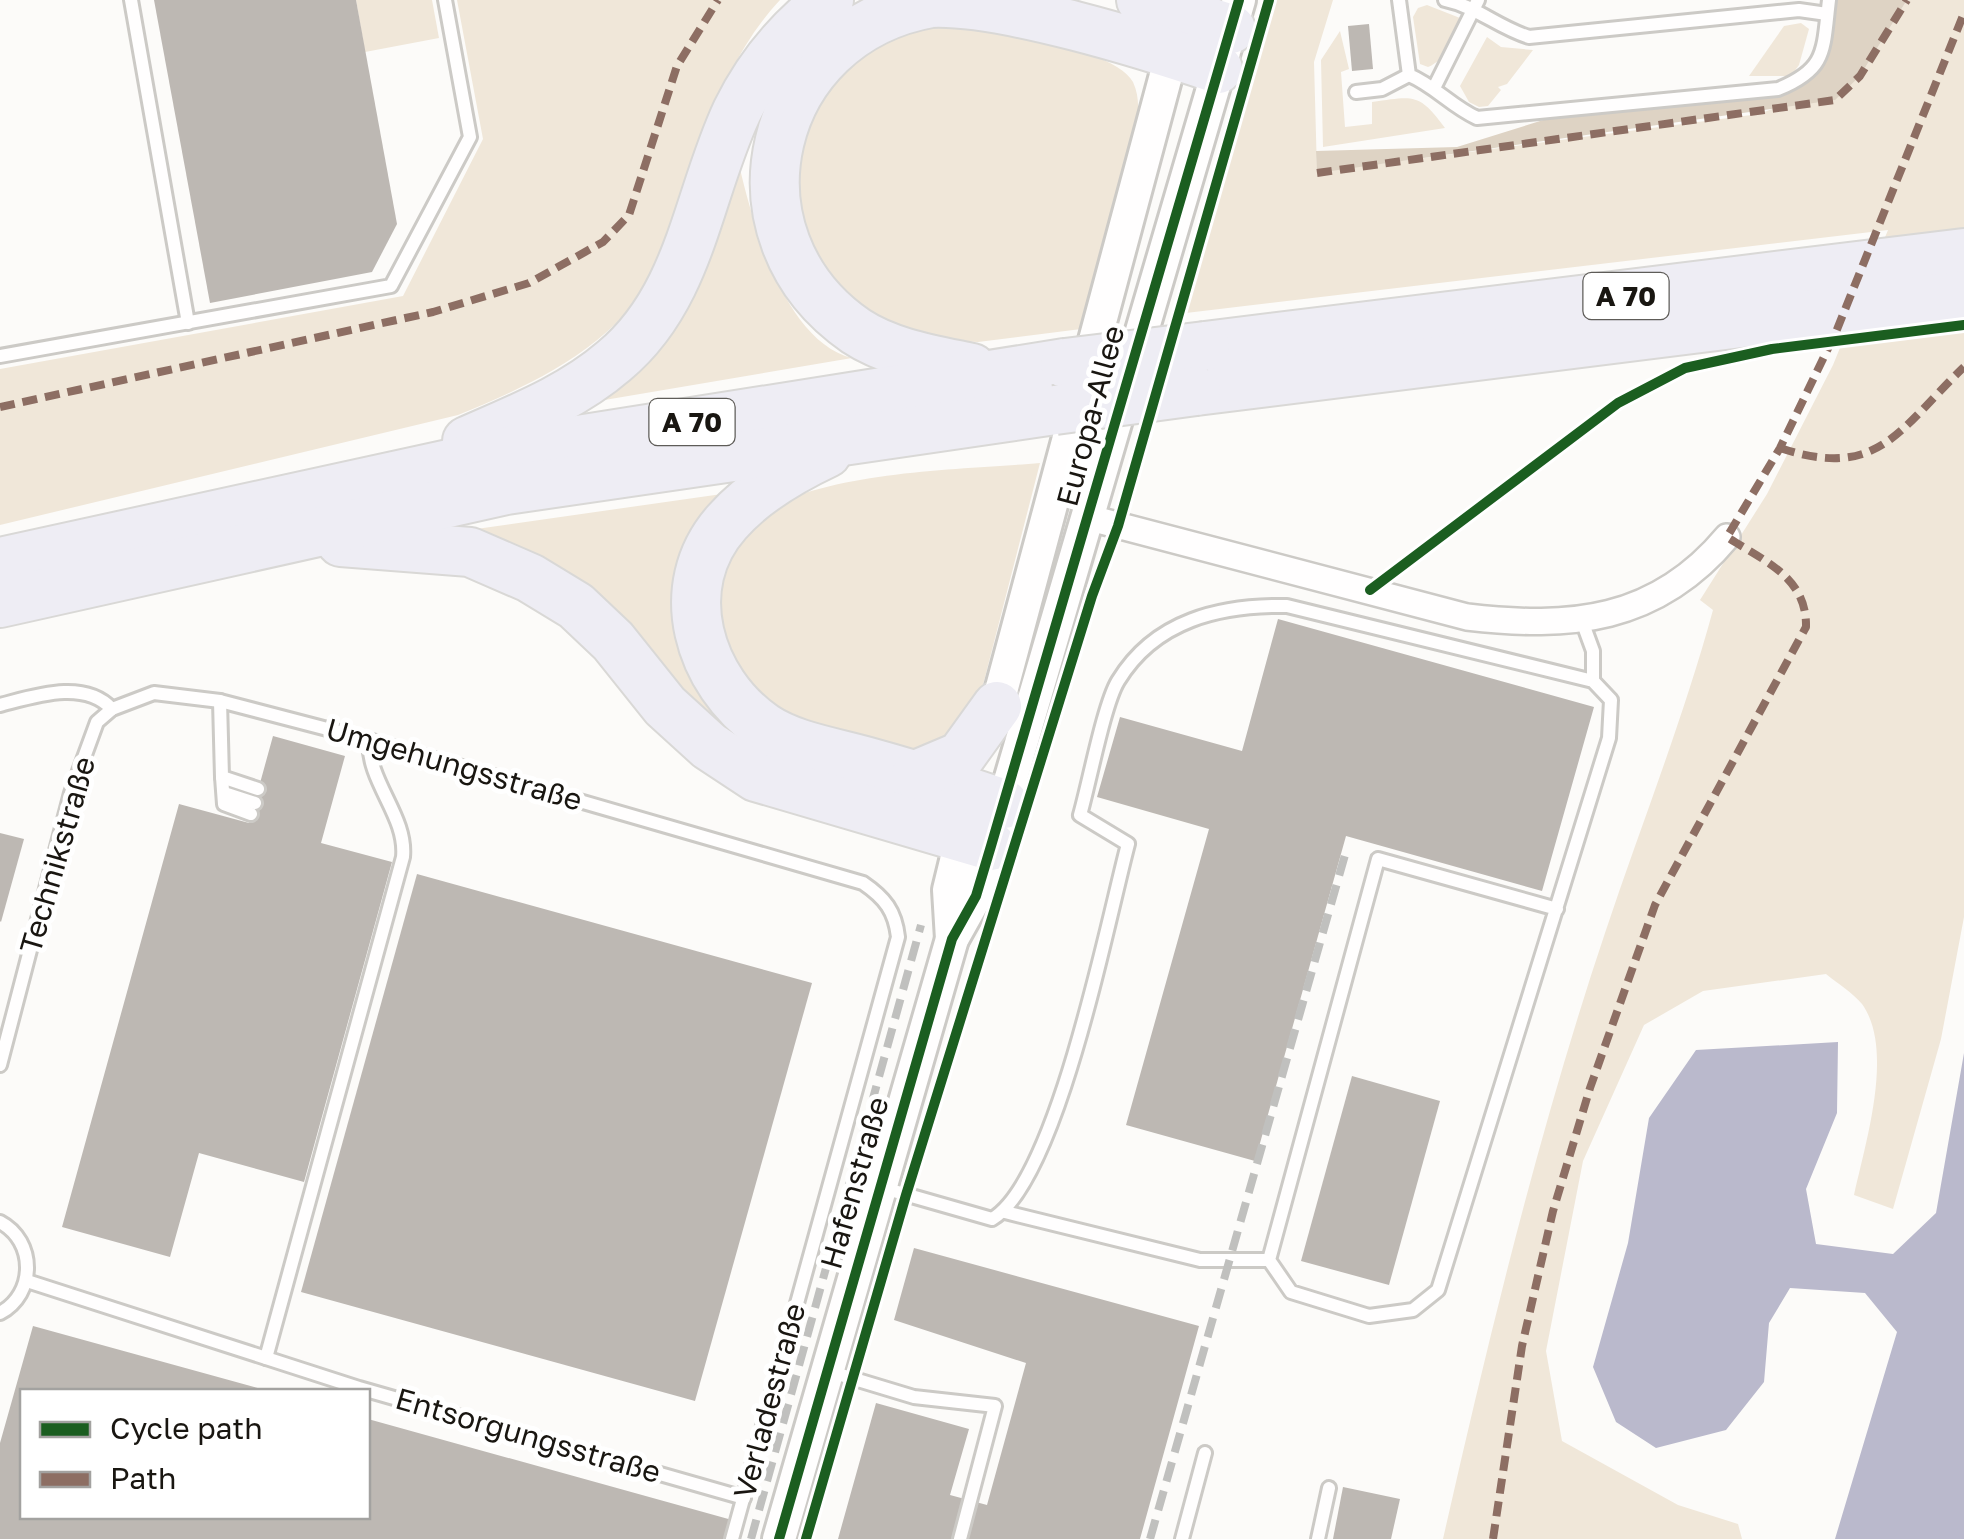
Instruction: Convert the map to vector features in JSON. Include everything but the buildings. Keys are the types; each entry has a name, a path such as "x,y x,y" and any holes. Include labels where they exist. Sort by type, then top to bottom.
{"highway":[{"path":"384,477 569,395 617,360 649,323 679,273 718,161 754,78 796,26 829,0"},
{"path":"1000,373 924,358 858,332 812,288 790,246 776,206 776,145 787,112 808,77 856,34 882,19 930,3 1171,17 1230,33"},
{"name":"A 70","path":"1766,299 1964,252"},
{"name":"A 70","path":"0,562 509,451 1065,363 1200,368 1766,299 1964,294"},
{"name":"A 70","path":"0,603 506,490 1055,410 1200,368"},
{"path":"860,436 798,467 726,523 705,555 695,614 712,672 727,696 766,729 803,744 916,775 983,820"},
{"path":"277,539 470,552 530,578 576,606 613,641 680,719 709,746 756,777 983,820"},
{"path":"916,775 961,756 998,706"}],"street":[{"name":"Europa-Allee","path":"983,820 998,706 1171,17"},
{"name":"Europa-Allee","path":"983,820 1090,518 1150,295 1230,33"},
{"path":"1090,518 1467,617 1526,624 1582,621 1642,604 1706,562 1726,537"},
{"name":"Hafenstraße","path":"778,1539 952,939 949,890 983,820"}],"lane":[{"path":"131,0 188,323"},
{"path":"0,356 391,286 470,137 444,0"},
{"path":"1399,0 1400,35 1409,75"},
{"path":"1409,75 1435,86 1456,108 1477,118 1778,89 1805,80 1816,68 1828,7 1528,37 1497,27 1476,3 1445,0"},
{"path":"1435,86 1476,3"},
{"path":"1356,92 1382,89 1409,75"},
{"path":"880,1187 992,1219 1018,1197 1062,1096 1128,844 1080,815 1118,682 1166,628 1242,605 1287,606 1592,682 1612,700 1609,738 1438,1290 1413,1310 1368,1316 1292,1292 1269,1260"},
{"path":"1582,621 1593,651 1592,682"},
{"path":"0,704 63,692 91,693 112,708"},
{"name":"Umgehungsstraße","path":"112,708 154,694 220,701 369,740 863,883 880,895 896,916"},
{"path":"220,701 222,777 228,808 255,802 222,777"},
{"name":"Technikstraße","path":"0,1065 71,793 97,722 112,708"},
{"path":"266,1358 402,857 404,839 368,764 369,740"},
{"path":"1269,1260 1378,859 1557,908"},
{"name":"Verladestraße","path":"732,1539 898,936 896,916"},
{"path":"1004,1212 1200,1260 1269,1260"},
{"path":"0,1222 20,1239 27,1256 27,1280 20,1296 0,1313"},
{"name":"Entsorgungsstraße","path":"27,1280 266,1358 744,1498"},
{"path":"826,1370 914,1397 995,1406 960,1539"},
{"path":"1182,1539 1205,1453"},
{"path":"1318,1539 1329,1488"}],"shaded area":[{"path":"356,0 432,0 439,38 365,52"},
{"path":"457,0 780,0 737,59 708,124 659,261 644,290 624,315 575,357 547,374 458,415 0,525 0,369 403,296 483,139"},
{"path":"1275,0 1333,0 1314,62 1317,172 1759,114 1860,76 1907,0 1964,0 1964,917 1941,1039 1893,1209 1854,1195 1877,1071 1872,1023 1862,1004 1826,974 1703,991 1644,1025 1583,1161 1546,1351 1562,1441 1678,1505 1738,1524 1742,1539 1443,1539 1497,1310 1558,1082 1713,610 1700,600 1767,494 1833,365 1888,230 1186,313"},
{"path":"1829,0 1907,0 1860,76 1835,100 1317,173 1316,151 1457,147 1569,112 1793,91 1824,44"},
{"path":"1427,5 1460,18 1450,47 1428,67 1420,64 1413,17 1418,8"},
{"path":"1801,23 1809,29 1799,65 1791,76 1749,76 1784,26"},
{"path":"930,25 1007,34 1071,48 1121,69 1133,82 1138,105 1134,143 1081,329 978,342 933,340 896,330 836,294 791,208 801,125 833,74 881,40"},
{"path":"1340,31 1349,69 1341,72 1345,127 1372,124 1372,102 1407,98 1429,108 1445,128 1323,147 1321,60"},
{"path":"1487,37 1501,47 1533,50 1507,84 1498,87 1501,90 1488,106 1479,107 1469,102 1460,86"},
{"path":"740,169 764,250 791,306 808,329 829,347 852,358 575,405 668,336 691,300"},
{"path":"1040,463 974,720 904,763 741,696 710,590 732,546 749,523 775,505 846,483 929,471"},
{"path":"743,491 706,525 708,704 735,742 462,531"}],"water":[{"path":"1838,1042 1837,1113 1806,1189 1816,1244 1893,1254 1936,1213 1964,1053 1964,1539 1835,1539 1897,1332 1865,1293 1790,1288 1769,1323 1764,1382 1726,1430 1656,1448 1616,1422 1593,1367 1628,1243 1649,1118 1696,1050"}],"railway":[{"path":"1150,1539 1347,848"},
{"path":"751,1539 921,925"}],"marked path":[{"path":"0,407 433,312 529,283 603,242 629,215 677,66 718,0"},
{"path":"1317,173 1835,100 1860,76 1907,0"},
{"path":"1493,1539 1522,1346 1553,1211 1590,1088 1655,905 1806,627 1799,595 1791,583 1769,563 1727,537 1780,448 1836,332 1964,13"},
{"path":"1780,448 1814,457 1841,458 1865,453 1903,429 1964,367"}],"cycle path":[{"path":"779,1539 952,939 976,896 1239,0"},
{"path":"806,1539 906,1195 1092,596 1118,526 1269,0"},
{"path":"1370,590 1618,403 1685,368 1772,349 1964,325"}]}
